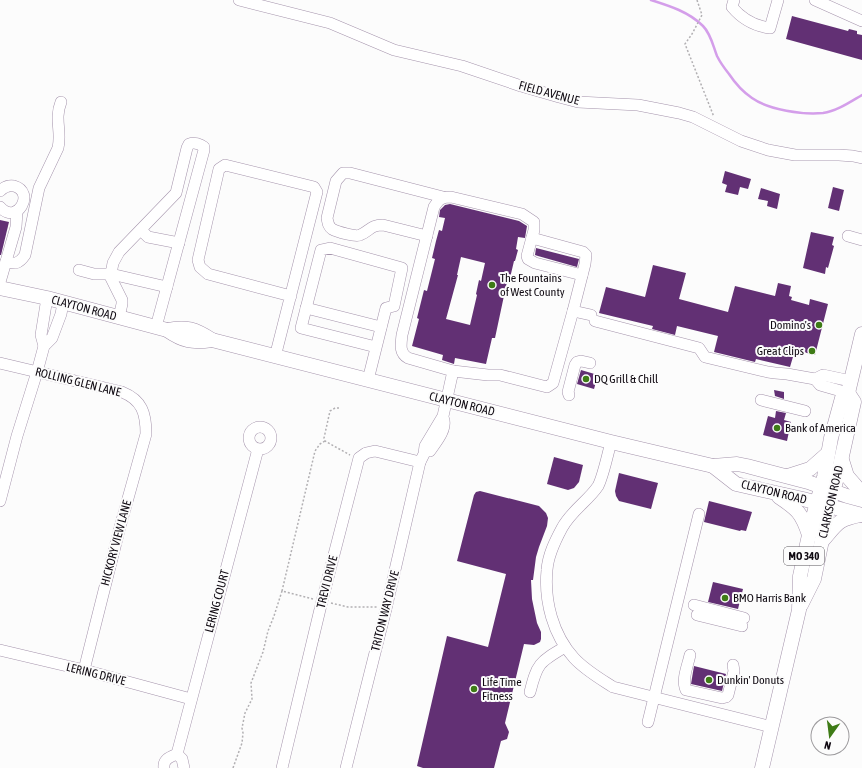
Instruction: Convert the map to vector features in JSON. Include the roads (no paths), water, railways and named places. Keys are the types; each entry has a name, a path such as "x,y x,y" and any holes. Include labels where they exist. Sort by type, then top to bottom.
{"main road":[{"name":"CLAYTON ROAD","path":"0,288 47,298 162,328 180,327 199,332 212,340 275,357 611,442 713,466 737,464 787,476 862,500"},
{"name":"CLARKSON ROAD","path":"827,489 827,454 842,398 849,387 862,334"},
{"name":"CLARKSON ROAD","path":"762,768 799,610 800,576 809,535 841,458 854,402 849,387"},
{"path":"787,476 810,469 827,454"},
{"path":"841,458 847,476 862,493"},
{"name":"CLAYTON ROAD","path":"713,466 736,484 823,504 862,515"},
{"path":"772,492 796,508 805,523 809,535"},
{"name":"CLARKSON ROAD","path":"799,610 814,579 825,520 823,504"},
{"path":"822,540 847,517 862,515"}],"street":[{"name":"FIELD AVENUE","path":"239,0 330,23 394,50 462,66 521,86 578,102 638,105 679,113 706,123 753,146 795,156 840,155 862,158"},
{"path":"734,0 732,7 747,21 760,27 770,28 778,0"},
{"path":"815,0 862,20"},
{"path":"6,262 16,264 21,261 25,255 39,188 60,141 57,119 60,102"},
{"path":"119,317 122,300 111,276 112,263 119,252 176,193 189,144 192,143 202,145 204,150 164,298 162,328"},
{"path":"275,357 291,296 317,192 314,187 225,165 219,169 198,260 200,267 208,274 291,296"},
{"path":"427,236 383,225 376,225 357,236 337,232 332,229 328,224 327,218 336,181 343,173 350,173 443,197 451,197 522,214 534,222 534,230 527,256 528,259 535,263 582,275"},
{"path":"0,191 8,186 20,189 24,201 23,205 18,211 16,227 0,282"},
{"path":"176,193 191,198"},
{"path":"443,197 438,200 434,207 402,335 401,350 404,356 408,358 453,371 500,375 547,386 553,383 573,311 586,255 583,252 532,238"},
{"path":"0,207 5,212 9,213 18,211"},
{"path":"141,230 148,236 179,243"},
{"path":"848,236 862,240"},
{"path":"368,380 386,308 394,306 402,268 330,248 321,250 301,328 376,347"},
{"path":"79,270 167,287"},
{"path":"0,501 17,436 38,372 44,346 41,335 47,298"},
{"path":"44,346 52,338 61,314 63,303"},
{"path":"306,308 381,327"},
{"path":"573,311 699,348 705,356 775,374 787,374 815,379 820,385 849,387"},
{"path":"568,395 575,364 581,361 590,363"},
{"name":"ROLLING GLEN LANE","path":"0,363 122,392 132,396 138,402 142,408 144,416"},
{"path":"422,458 430,452 440,436 445,424 443,416 448,400 453,371"},
{"path":"761,400 805,411"},
{"name":"HICKORY VIEW LANE","path":"84,670 120,527 146,434 144,416"},
{"path":"611,442 598,485 578,506 564,526 552,548 547,570 547,595 551,618 565,647 574,658 593,675 613,687 772,728"},
{"name":"LERING COURT","path":"177,754 258,449"},
{"name":"TREVI DRIVE","path":"282,768 322,600 359,458 366,453 375,451 422,458"},
{"name":"TRITON WAY DRIVE","path":"346,768 422,458"},
{"path":"648,722 699,514"},
{"path":"743,624 697,612 743,624"},
{"path":"530,692 536,669 541,663 565,647"},
{"name":"LERING DRIVE","path":"0,650 84,670 191,699"},
{"path":"690,655 684,681 686,690 722,698 726,697 728,695 734,671 733,665"},
{"path":"164,768 167,758 177,754 182,759 184,768"}],"waterway":[{"path":"651,0 672,7 698,21 706,29 718,58 739,87 752,98 767,106 786,111 823,113 838,108 862,95"}],"place":[{"name":"The Fountains of West County","path":"492,285"},
{"name":"Domino's","path":"819,325"},
{"name":"Great Clips","path":"812,351"},
{"name":"DQ Grill & Chill","path":"586,379"},
{"name":"Bank of America","path":"777,428"},
{"name":"BMO Harris Bank","path":"725,598"},
{"name":"Dunkin' Donuts","path":"709,680"},
{"name":"Life Time Fitness","path":"474,689"}]}
